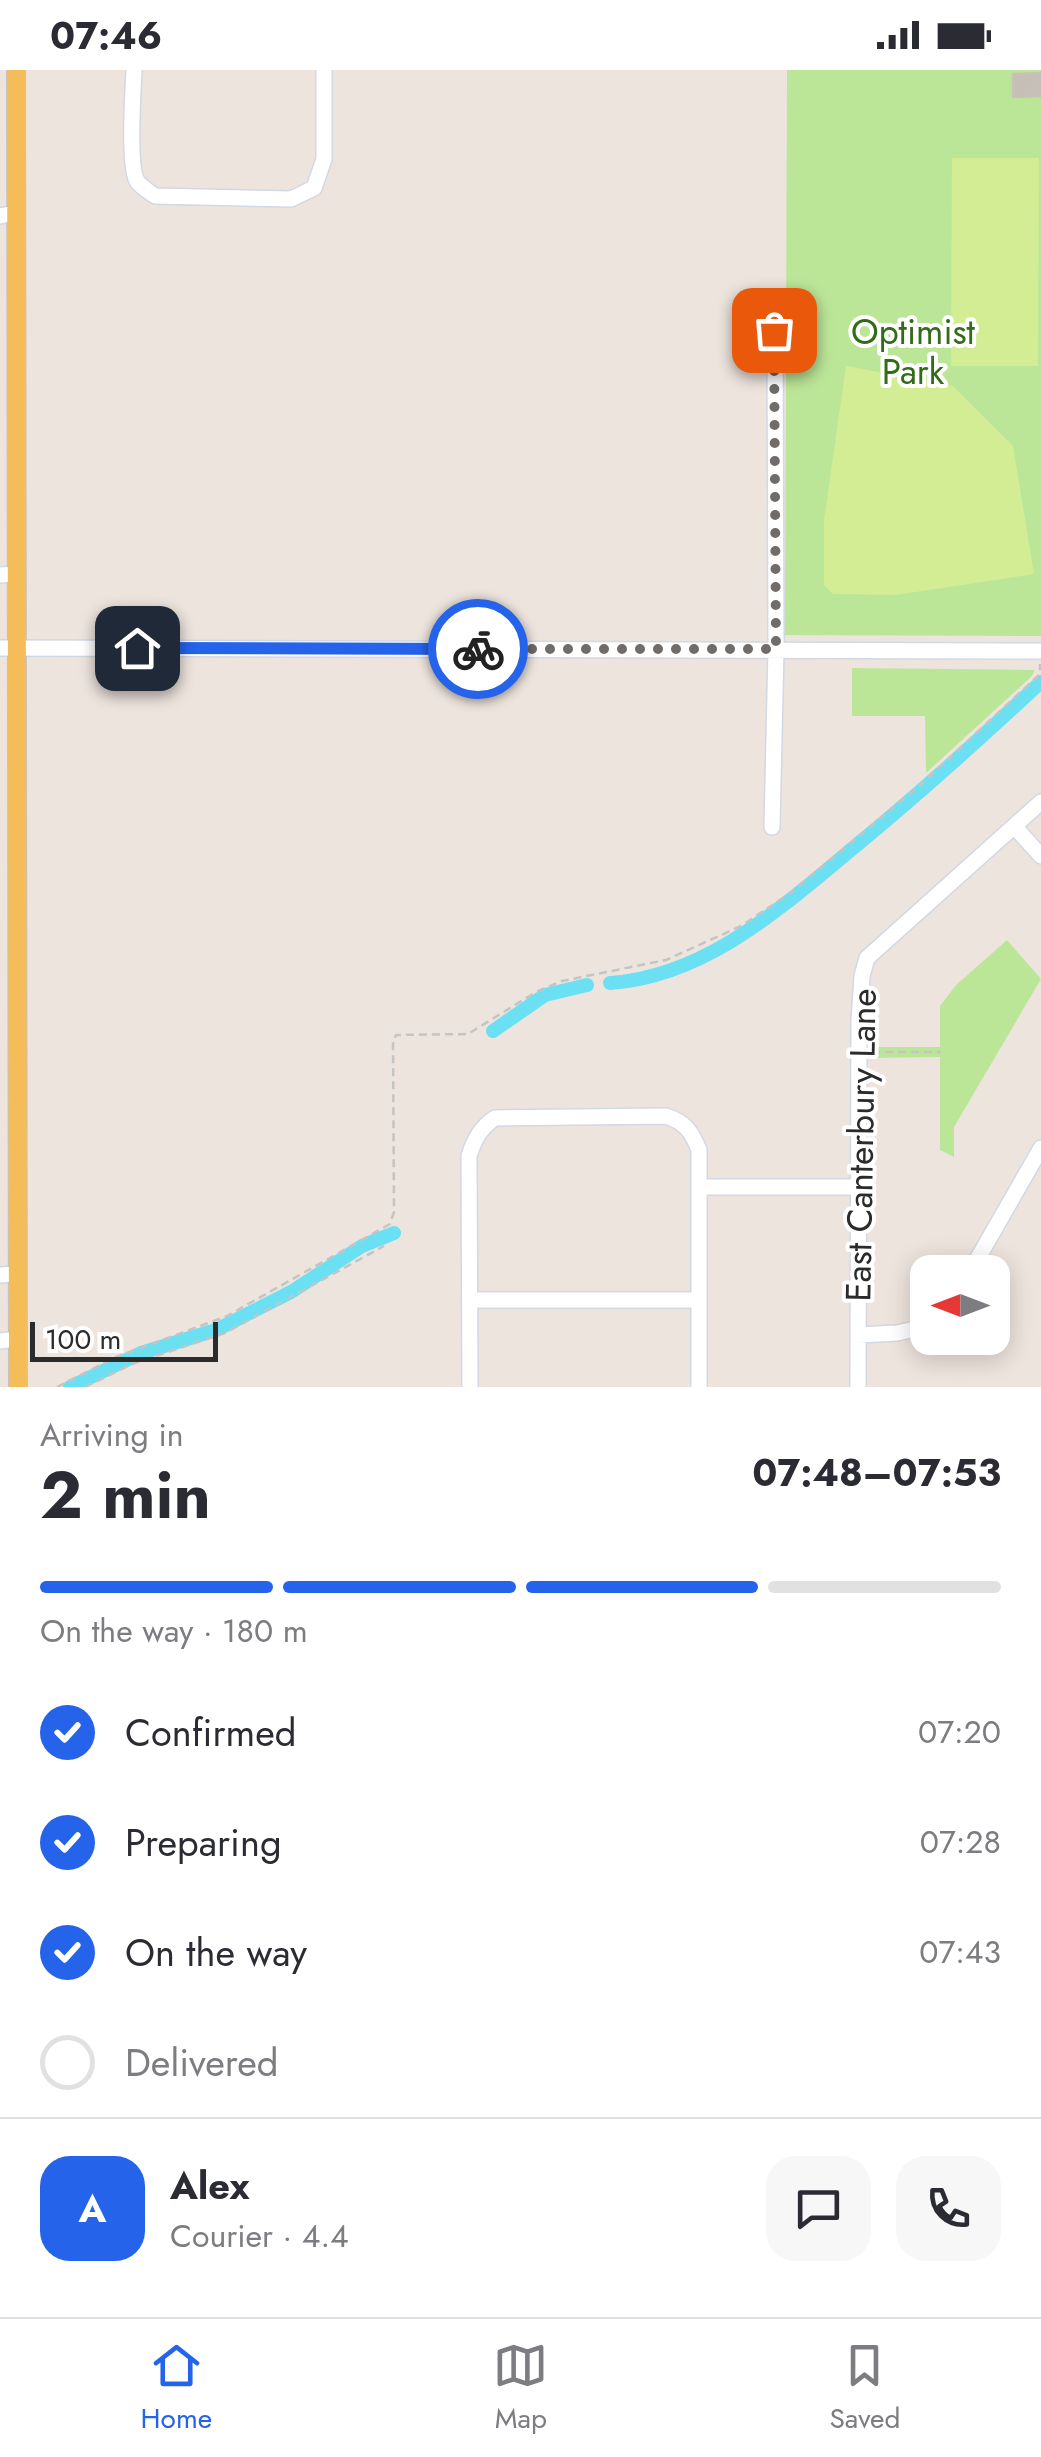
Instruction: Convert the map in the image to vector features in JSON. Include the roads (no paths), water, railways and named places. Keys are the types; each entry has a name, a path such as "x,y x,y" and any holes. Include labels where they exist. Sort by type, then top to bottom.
{"main road":[{"path":"16,70 8,215 8,1275 9,1340 18,1387"}],"street":[{"path":"134,70 133,155 138,184 155,196 292,199 314,188 320,179 324,160 324,70"},
{"path":"772,827 776,649 774,330"},
{"path":"9,648 1041,650"},
{"name":"East Canterbury Lane","path":"858,1387 856,1187 862,976 867,958 1041,802"},
{"path":"1014,826 1041,856"},
{"path":"470,1387 469,1156 484,1125 495,1118 666,1116 677,1119 693,1133 698,1150 699,1387"},
{"path":"980,1255 1041,1148"},
{"path":"699,1187 856,1187"},
{"path":"470,1300 699,1300"},
{"path":"858,1335 910,1330"}],"waterway":[{"path":"610,983 680,967 713,952 774,913 951,764 1041,682"},
{"path":"493,1031 545,995 587,985"},
{"path":"70,1387 141,1353 216,1330 291,1292 362,1246 394,1233"}],"park label":[{"name":"Optimist Park","path":"913,352"}]}
